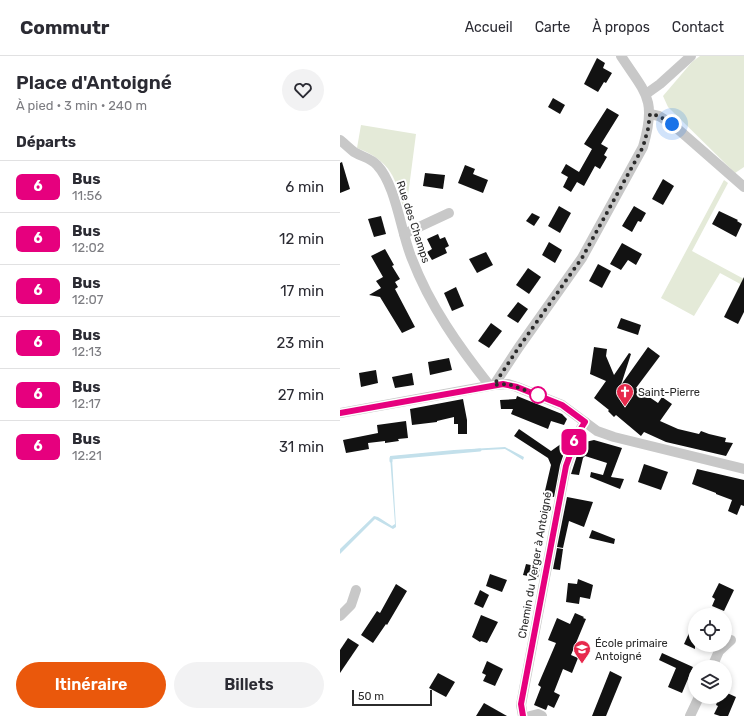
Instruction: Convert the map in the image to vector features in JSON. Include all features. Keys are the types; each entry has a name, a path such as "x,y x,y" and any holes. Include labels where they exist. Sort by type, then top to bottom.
{"street":[{"path":"492,386 582,258 643,147 648,129 650,114 649,104 646,94 621,56"},
{"path":"646,94 660,84 691,56"},
{"path":"650,114 659,116 672,124 744,187"},
{"name":"Rue des Champs","path":"340,140 355,152 368,158 377,165 384,175 390,186 411,258 422,284 453,338 492,386"},
{"path":"404,234 449,213"},
{"path":"340,413 508,384 562,405 597,431 614,438 744,469"},
{"name":"Chemin du Verger à Antoigné","path":"523,716 521,704 566,466 578,433 585,422"},
{"path":"340,616 351,605 356,590"},
{"path":"690,716 695,704"},
{"path":"530,716 538,714 542,716"}],"green space":[{"path":"700,56 744,56 744,167 735,173 668,107 663,96 692,62"},
{"path":"361,125 416,134 406,211 404,211 395,180 385,165 378,159 357,148"},
{"path":"724,180 728,183 692,251 744,279 744,286 720,273 694,316 661,298"}],"water":[{"path":"505,447 524,457 523,460 505,449 392,458 396,527 393,529 375,519 340,554 340,549 374,516 392,526 395,524 390,456"}],"building":[{"path":"597,58 605,63 603,68 612,73 598,92 584,84"},
{"path":"553,98 565,105 560,114 548,107"},
{"path":"607,108 619,115 601,144 608,148 604,155 607,157 600,169 595,166 584,186 577,182 571,192 563,187 568,177 561,173 566,164 579,172 592,149 584,144"},
{"path":"342,162 350,189 340,193 340,163"},
{"path":"465,165 475,169 473,174 488,180 483,193 458,183"},
{"path":"425,173 445,175 443,189 423,186"},
{"path":"663,179 674,186 663,205 652,199"},
{"path":"559,206 571,213 560,233 548,226"},
{"path":"634,206 646,213 641,222 638,221 632,232 622,226"},
{"path":"719,211 738,220 737,221 742,224 736,237 712,224"},
{"path":"532,213 540,217 534,226 526,221"},
{"path":"381,216 386,234 374,237 368,219"},
{"path":"438,234 440,239 445,237 449,246 445,248 447,253 432,260 427,252 432,249 427,239"},
{"path":"549,242 562,250 555,263 542,255"},
{"path":"622,243 642,254 636,265 628,260 621,270 610,264"},
{"path":"385,249 394,265 392,266 400,279 395,282 398,287 395,289 415,327 402,333 380,297 369,295 381,288 376,281 383,277 371,256"},
{"path":"486,252 493,265 477,273 469,259"},
{"path":"598,264 611,271 602,288 589,281"},
{"path":"528,268 541,277 529,294 516,285"},
{"path":"744,277 744,312 738,324 724,317"},
{"path":"456,287 464,306 452,311 444,293"},
{"path":"518,302 528,309 518,323 507,316"},
{"path":"621,318 641,325 638,335 617,328"},
{"path":"491,323 502,331 489,348 478,341"},
{"path":"594,347 607,349 606,356 614,375 629,353 631,354 621,385 648,347 660,356 636,388 658,403 662,397 672,404 660,421 678,429 699,434 701,431 726,438 725,442 733,443 726,456 666,442 644,432 641,436 616,415 614,417 608,411 609,410 594,398 606,381 590,374"},
{"path":"449,358 452,370 430,375 428,362"},
{"path":"376,370 378,383 361,387 359,373"},
{"path":"412,373 414,385 395,388 392,377"},
{"path":"517,396 562,414 567,419 564,425 551,421 548,429 511,414 513,409 501,409 500,400 516,399"},
{"path":"463,399 467,420 467,434 458,434 458,424 454,424 454,417 437,422 412,425 410,409"},
{"path":"406,421 408,438 385,443 385,441 368,443 369,449 346,453 343,440 378,433 377,425"},
{"path":"519,429 551,451 565,441 566,447 560,465 554,497 544,495 551,465 548,458 514,436"},
{"path":"594,440 622,448 611,477 624,479 620,489 590,477 591,472 603,475 607,463 585,456 583,458 579,475 571,474 581,443"},
{"path":"644,464 668,472 661,490 638,482"},
{"path":"697,469 744,480 744,506 741,505 737,515 728,511 732,500 692,484"},
{"path":"567,497 593,502 584,527 569,521 563,548 557,547"},
{"path":"592,530 615,539 614,544 589,538"},
{"path":"557,548 563,549 560,570 553,569"},
{"path":"526,564 540,567 538,578 523,575"},
{"path":"490,574 507,580 502,592 486,586"},
{"path":"578,579 593,585 590,599 580,597 579,604 566,602 568,583 577,584"},
{"path":"719,583 734,590 725,608 717,608 712,606 715,599 712,597"},
{"path":"396,584 407,591 387,625 386,624 373,643 361,635 377,611 380,613"},
{"path":"480,590 489,595 483,608 474,604"},
{"path":"575,613 586,619 571,655 578,658 572,673 563,669 554,692 560,695 554,708 548,705 546,710 534,705 541,687 538,685 556,643 548,640 557,618 570,624"},
{"path":"481,615 498,622 487,643 480,642 472,637"},
{"path":"688,635 688,646 684,644"},
{"path":"348,638 359,645 340,673 340,650"},
{"path":"662,653 688,665 688,679 682,693 668,687 676,668 659,660"},
{"path":"487,661 503,669 495,686 483,681 486,675 482,673"},
{"path":"610,671 622,677 606,716 592,716"},
{"path":"438,673 455,682 446,697 429,688"},
{"path":"732,695 736,697 728,716 714,714 718,706 716,705 732,704"},
{"path":"484,703 507,716 476,716"}],"waterway":[{"path":"391,461 391,458 480,450"}],"bus line":[{"name":"6","path":"340,413 494,385 508,384 562,405 585,422 578,433 566,466 521,704 523,716"}],"place":[{"name":"Saint-Pierre","path":"625,407"},
{"name":"École primaire Antoigné","path":"582,664"}],"route":[{"path":"538,395 508,384 494,385 582,258 643,147 650,114 659,116 672,124"}]}
